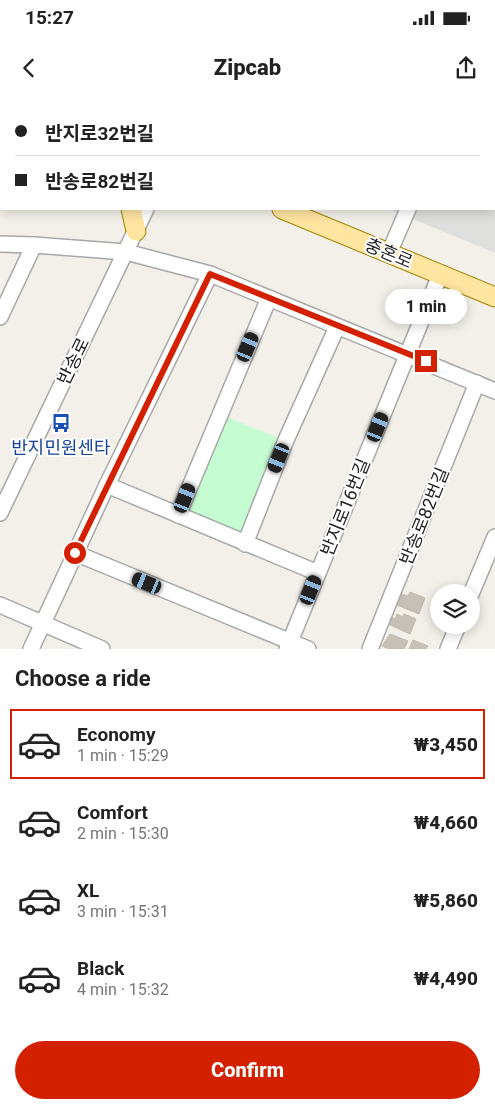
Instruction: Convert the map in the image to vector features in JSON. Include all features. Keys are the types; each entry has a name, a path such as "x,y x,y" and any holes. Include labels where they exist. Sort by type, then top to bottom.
{"main road":[{"path":"131,210 136,230"},
{"name":"충혼로","path":"284,210 495,297"}],"street":[{"name":"반송로","path":"0,513 146,210"},
{"path":"389,253 408,210"},
{"path":"0,244 126,252 210,274 495,391"},
{"path":"0,317 34,245"},
{"path":"31,649 107,485 210,274"},
{"name":"반지로16번길","path":"288,645 440,275"},
{"path":"178,515 269,298"},
{"path":"245,544 286,440 338,327"},
{"name":"반송로82번길","path":"370,649 477,383"},
{"name":"반지로16번길","path":"107,485 318,573"},
{"path":"475,584 495,537"},
{"path":"75,553 288,645 308,649"},
{"path":"0,606 102,649"},
{"path":"448,649 454,634"}],"shaded area":[{"path":"391,210 495,210 495,253"}],"green space":[{"path":"222,415 283,440 244,538 182,513"}],"building":[{"path":"410,592 425,598 419,614 397,605 401,594 408,596"},
{"path":"397,614 403,617 404,614 416,619 410,634 386,623 389,616 395,619"},
{"path":"390,634 408,641 404,649 389,649 382,646"},
{"path":"413,640 428,646 426,649 409,649"}],"place":[{"name":"반지민원센타","path":"61,423"}],"route":[{"path":"75,553 210,274 426,361"}]}
